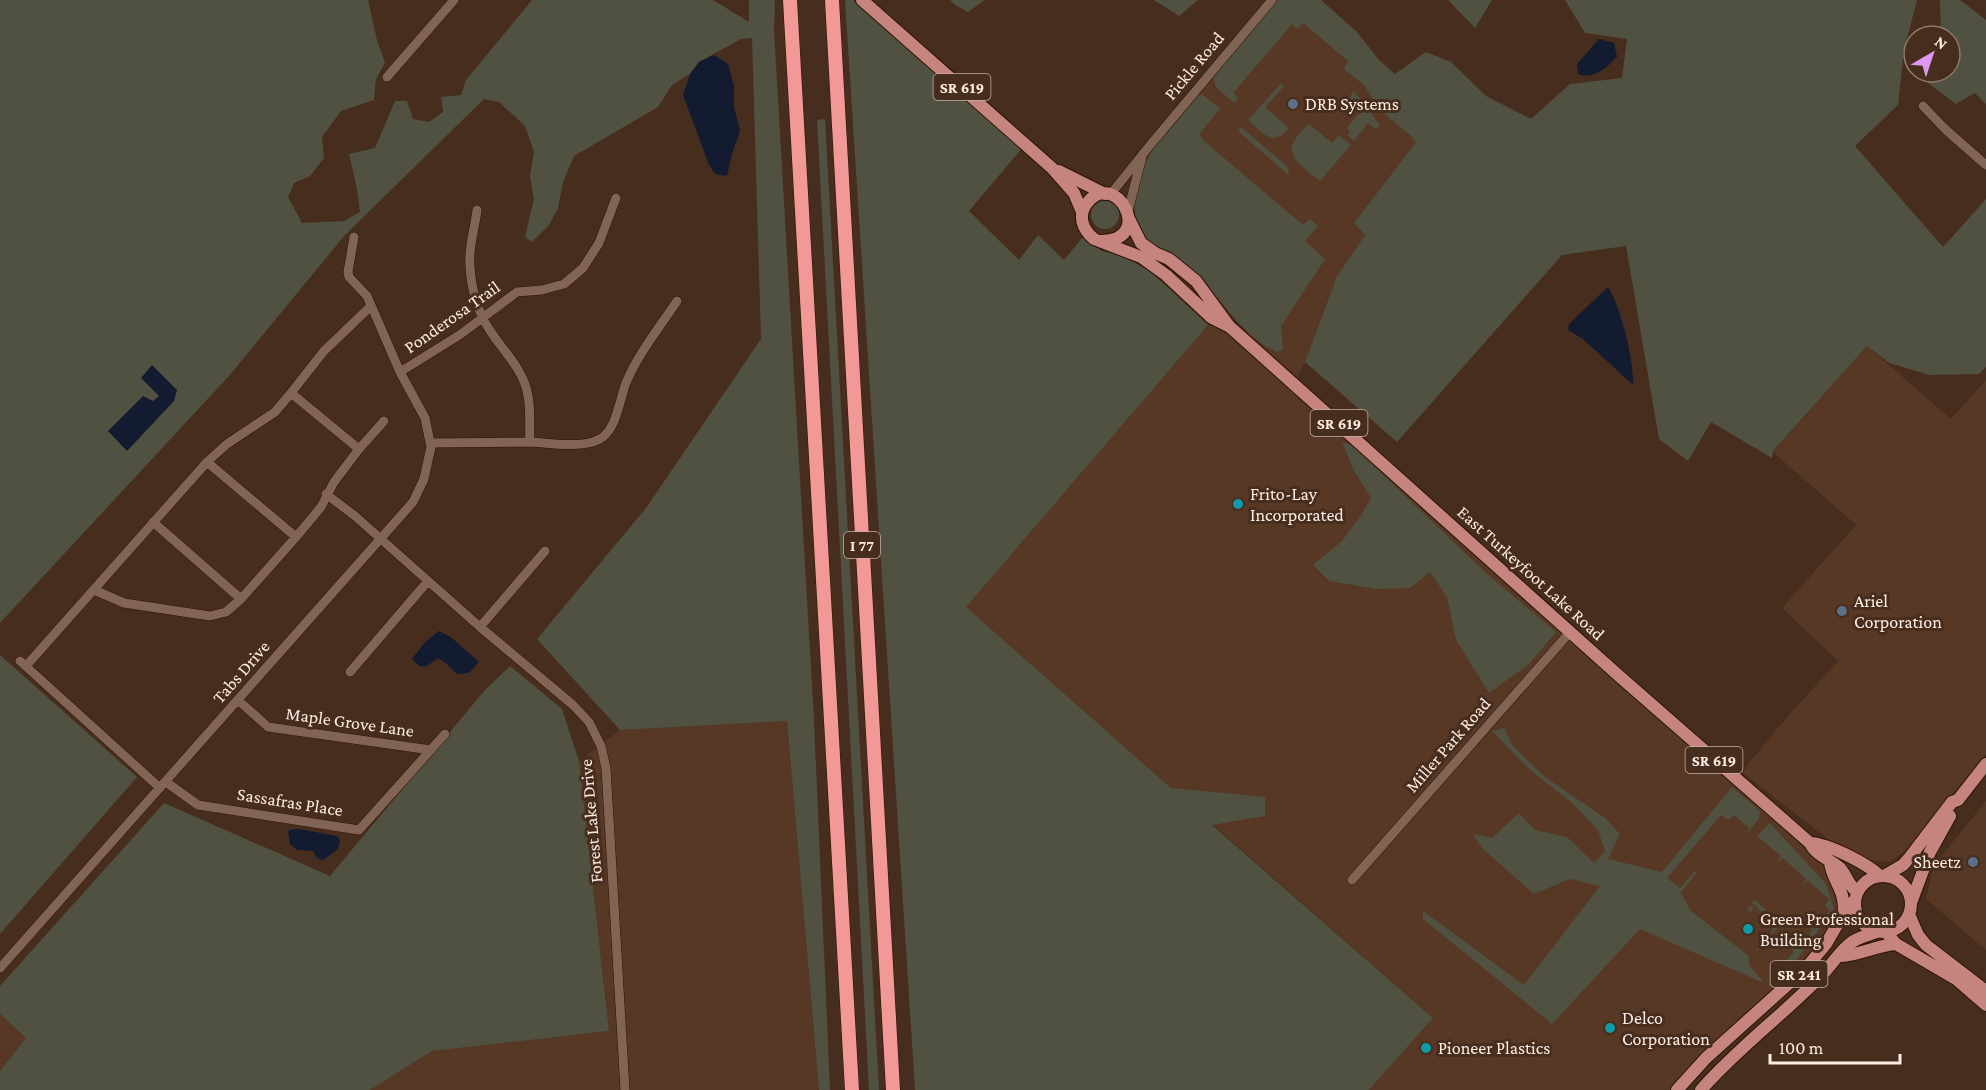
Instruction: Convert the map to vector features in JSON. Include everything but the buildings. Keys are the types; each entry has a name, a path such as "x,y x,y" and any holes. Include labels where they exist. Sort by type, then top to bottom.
{"highway":[{"name":"I 77","path":"790,0 852,1090"},
{"name":"I 77","path":"832,0 893,1090"}],"main road":[{"name":"SR 619","path":"866,4 1052,168"},
{"path":"1052,168 1119,199 1128,215 1123,233 1117,238 1102,241 1094,239 1084,228 1082,212 1074,193 1052,168"},
{"path":"1082,212 1090,199 1107,194"},
{"name":"East Turkeyfoot Lake Road","path":"1128,215 1141,243 1169,259 1196,281 1230,327 1570,632 1810,843 1813,850 1838,866 1847,877 1856,896"},
{"name":"East Turkeyfoot Lake Road","path":"1102,241 1141,257 1166,275 1212,318 1230,327"},
{"path":"1986,764 1958,800 1952,802 1910,858 1903,865 1882,876 1869,879 1856,896 1857,916 1862,924 1882,932 1896,944 1956,979 1986,1005"},
{"path":"1882,932 1901,926 1910,909 1930,852 1940,832 1958,807 1958,800"},
{"name":"East Turkeyfoot Lake Road","path":"1810,843 1830,848 1872,868 1882,876"},
{"path":"1830,862 1830,871 1841,890 1844,913"},
{"path":"1882,876 1900,882 1910,895 1910,909 1918,935 1926,945 1986,991"},
{"name":"SR 241","path":"1677,1090 1707,1058 1806,968 1826,944 1856,896"},
{"name":"SR 241","path":"1701,1090 1717,1072 1819,979 1839,956 1842,949 1854,940 1882,932"},
{"path":"1839,956 1896,944"}],"street":[{"path":"387,77 454,0"},
{"name":"Pickle Road","path":"1107,194 1143,155 1272,0"},
{"path":"1923,106 1986,165"},
{"name":"Pickle Road","path":"1128,215 1143,155"},
{"name":"Ponderosa Trail","path":"400,372 461,334 517,292 542,290 564,284 583,268 599,243 616,198"},
{"path":"477,210 469,263 473,287 483,318 490,331 522,377 528,395 530,442"},
{"name":"Tabs Drive","path":"0,968 380,540 412,502 424,478 431,447 425,418 400,372 367,296 349,277 354,237"},
{"path":"430,443 589,444 601,439 609,429 639,357 677,301"},
{"path":"163,785 23,664 94,590 207,462 227,444 274,411 324,351 371,306"},
{"path":"291,393 359,449"},
{"path":"94,590 124,603 210,616 226,612 241,599 321,507 326,494 359,449 384,421"},
{"path":"207,462 296,537"},
{"name":"Forest Lake Drive","path":"326,494 355,516 428,582 573,705 589,722 601,746 606,768 625,1090"},
{"path":"153,522 241,599"},
{"path":"480,627 545,551"},
{"path":"350,672 428,582"},
{"name":"Miller Park Road","path":"1352,880 1570,632"},
{"name":"Maple Grove Lane","path":"238,700 268,727 431,750"},
{"name":"Sassafras Place","path":"163,785 198,805 359,830 445,734"}],"shaded area":[{"path":"1278,0 1335,46 1416,142 1354,223 1365,235 1337,276 1305,362 1297,377 1250,335 1201,279 1174,256 1158,247 1147,160 1197,96"},
{"path":"1208,325 1230,327 1830,862 1844,901 1826,944 1677,1090 1369,1090 1433,1018 965,607"},
{"path":"1867,346 1951,419 1986,380 1986,754 1906,850 1891,861 1882,862 1846,853 1743,773 1788,716 1838,661 1782,608 1856,525 1773,452"},
{"path":"787,721 819,1090 370,1090 432,1051 609,1031 579,761 620,730"},
{"path":"1986,801 1986,950 1926,899 1934,865"},
{"path":"0,1014 26,1038 0,1071"}],"green space":[{"path":"0,0 368,0 385,63 376,79 374,100 341,111 322,137 324,158 310,176 294,183 288,197 302,223 344,221 360,212 349,154 375,148 395,101 407,101 413,119 429,122 443,112 441,97 461,95 466,80 532,0 713,0 749,22 749,0 775,0 774,30 814,720 830,1090 819,1090 787,721 620,730 537,639 646,508 761,339 752,38 741,39 699,62 690,74 672,85 658,107 574,156 563,182 558,208 549,225 532,242 525,237 534,199 530,176 534,152 525,126 499,102 484,99 345,235 229,376 0,623"},
{"path":"845,0 853,0 1023,147 969,211 1019,260 1038,235 1064,260 1082,238 1102,251 1122,256 1150,271 1208,325 966,607 1171,788 1265,797 1265,816 1212,825 1433,1018 1369,1090 915,1090"},
{"path":"950,0 985,0 968,12"},
{"path":"1154,0 1198,0 1179,16"},
{"path":"1278,0 1321,0 1357,32 1379,60 1395,74 1426,52 1451,62 1486,96 1531,119 1570,84 1622,78 1627,39 1585,33 1565,0 1917,0 1911,24 1902,24 1902,68 1898,105 1855,146 1943,247 1986,199 1986,367 1979,374 1929,375 1889,363 1867,346 1773,451 1772,458 1711,422 1688,461 1659,439 1626,246 1562,255 1397,442 1305,362 1337,276 1365,235 1354,223 1416,142 1380,110 1364,85 1344,69 1348,61 1303,23 1298,29 1292,24 1233,93 1237,101 1233,102 1219,90 1214,75"},
{"path":"1448,0 1492,0 1475,28"},
{"path":"1940,0 1960,0 1986,20 1986,104 1975,93 1956,104 1929,84 1962,84 1962,24 1941,24"},
{"path":"1281,83 1284,86 1265,107 1289,128 1283,134 1273,138 1263,134 1248,120"},
{"path":"1354,91 1379,124 1375,129 1368,123 1354,141 1347,135 1350,131 1347,128 1361,111 1348,99"},
{"path":"1202,94 1220,109 1201,132 1203,140 1303,225 1310,219 1318,226 1305,241 1325,259 1281,326 1283,349 1277,352 1265,346 1245,329 1192,270 1174,256 1146,240 1135,216 1137,188 1153,148 1197,96"},
{"path":"825,119 879,1090 869,1090 817,120"},
{"path":"1309,124 1332,143 1339,135 1351,145 1320,181 1300,165 1292,149 1296,138"},
{"path":"1241,127 1288,167 1289,173 1287,174 1238,131"},
{"path":"1105,201 1115,205 1119,215 1115,225 1105,229 1095,225 1091,215 1095,205"},
{"path":"1342,442 1353,446 1487,574 1556,632 1529,664 1489,693 1456,640 1447,597 1430,572 1410,588 1376,589 1329,581 1313,565 1342,541 1371,498 1353,469"},
{"path":"0,655 137,777 0,934"},
{"path":"510,666 562,709 579,761 609,1031 432,1051 370,1090 0,1090 0,1071 26,1038 0,1014 0,986 164,803 330,876 485,690"},
{"path":"1504,728 1513,746 1545,777 1605,818 1620,834 1608,859 1662,872 1732,787 1760,811 1759,818 1746,835 1749,828 1734,815 1728,820 1721,815 1667,878 1680,888 1696,872 1680,893 1691,911 1749,956 1749,965 1764,983 1640,929 1552,1024 1423,919 1423,911 1524,985 1600,886 1570,879 1534,894 1482,848 1473,834 1492,838 1519,813 1535,830 1567,837 1594,863 1605,851 1598,830 1572,803 1529,769 1492,731"},
{"path":"1770,823 1826,884 1834,909 1789,970 1782,973 1775,971 1771,968 1772,966 1778,969 1794,952 1789,947 1791,944 1797,949 1812,930 1807,926 1809,923 1815,927 1830,910 1825,905 1829,899 1808,881 1802,885 1806,879 1783,858 1777,863 1781,856 1757,836"},
{"path":"1740,888 1782,923 1762,948 1755,952 1772,931 1772,921 1763,910 1760,914 1754,908 1750,912 1747,909 1751,905 1759,912 1761,911 1752,903 1754,900"}],"water":[{"path":"1599,39 1614,43 1617,57 1604,69 1594,74 1578,74 1577,64"},
{"path":"714,55 728,64 734,86 734,107 740,131 727,176 715,174 709,165 683,95 690,74 699,62"},
{"path":"1608,287 1618,307 1626,335 1633,385 1583,339 1568,330 1569,324"},
{"path":"152,365 177,390 174,401 127,451 108,431 143,396 153,401 159,396 141,378"},
{"path":"439,631 452,638 479,662 469,673 457,674 438,658 422,667 412,659 425,642"},
{"path":"299,829 337,836 340,840 338,849 323,860 317,858 313,851 297,850 290,844 288,830"}],"place":[{"name":"DRB Systems","path":"1293,104"},
{"name":"Frito-Lay Incorporated","path":"1238,504"},
{"name":"Ariel Corporation","path":"1842,611"},
{"name":"Sheetz","path":"1973,862"},
{"name":"Green Professional Building","path":"1748,929"},
{"name":"Delco Corporation","path":"1610,1028"},
{"name":"Pioneer Plastics","path":"1426,1048"}]}
